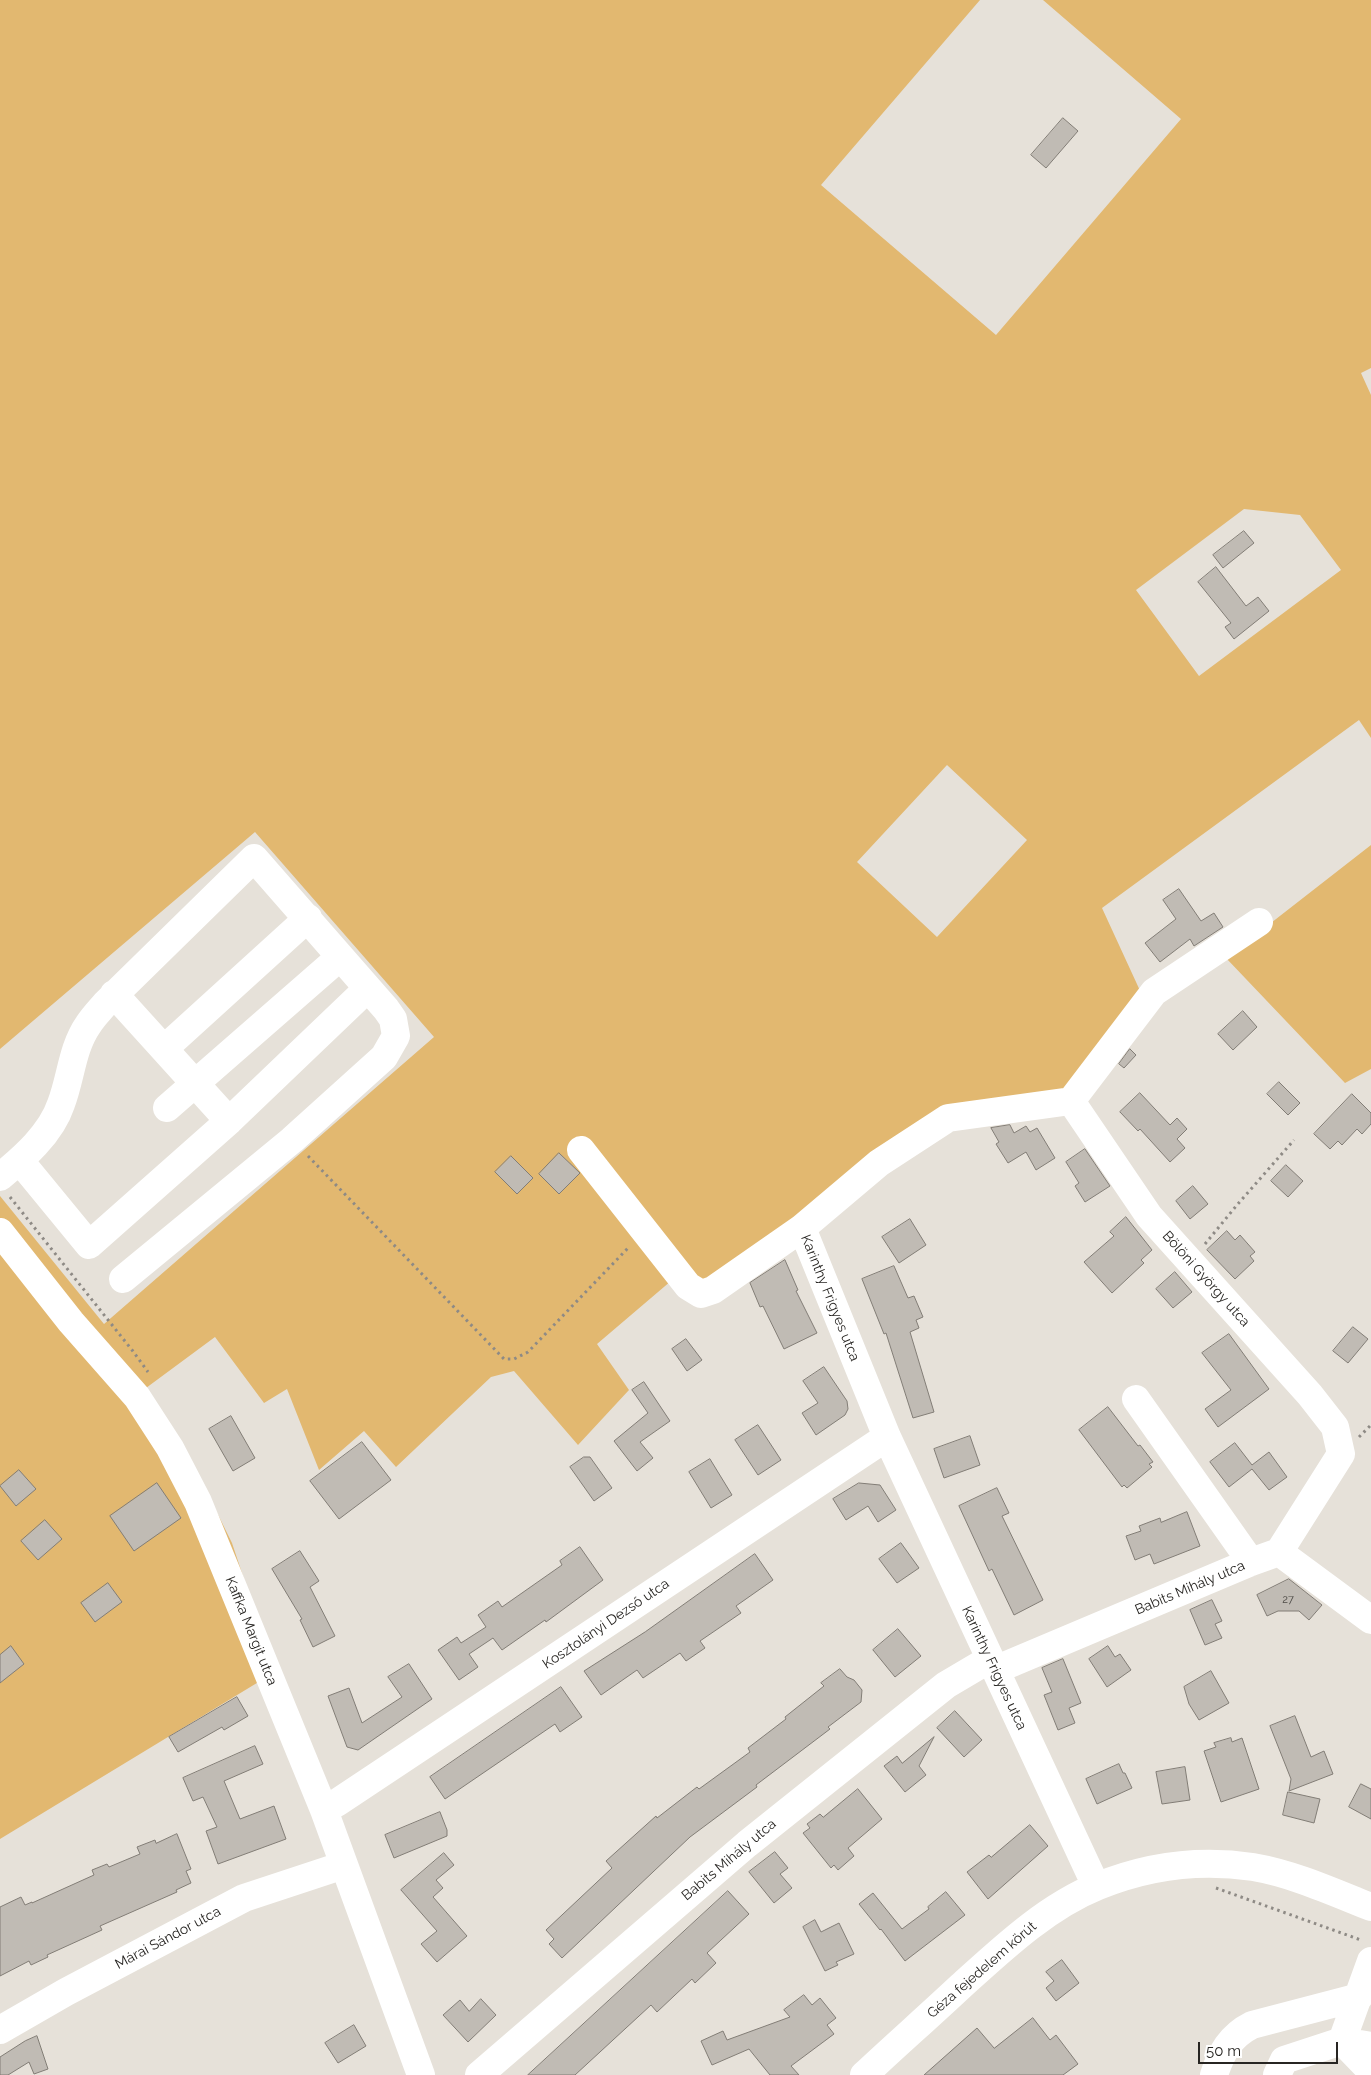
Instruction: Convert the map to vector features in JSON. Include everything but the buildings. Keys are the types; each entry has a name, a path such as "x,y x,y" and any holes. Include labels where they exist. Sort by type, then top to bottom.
{"street":[{"path":"123,1279 292,1140 384,1057 396,1036 393,1020 368,989 308,918 254,858 114,994 87,1026 75,1054 61,1106 49,1127 10,1169 89,1245 228,1121 368,989"},
{"path":"165,1048 308,918"},
{"path":"1071,1101 1154,992 1259,922"},
{"path":"167,1108 340,957"},
{"path":"114,994 165,1048 228,1121"},
{"name":"Karinthy Frigyes utca","path":"1071,1101 948,1118 879,1163 802,1228 887,1436 1096,1886"},
{"name":"Bölöni György utca","path":"1071,1101 1149,1216 1335,1427 1340,1454 1279,1552"},
{"path":"581,1150 688,1286 701,1294 713,1290 802,1228"},
{"name":"Kaffka Margit utca","path":"0,1232 71,1322 137,1396 170,1448 198,1502 324,1810 420,2075"},
{"path":"1136,1399 1251,1562"},
{"name":"Kosztolányi Dezső utca","path":"324,1810 887,1436"},
{"path":"1279,1552 1371,1620"},
{"name":"Babits Mihály utca","path":"479,2075 747,1844 946,1685 992,1664 1279,1552"},
{"name":"Géza fejedelem körút","path":"864,2075 993,1956 1056,1909 1096,1886 1150,1869 1194,1864 1226,1864 1254,1867 1284,1874 1371,1907"},
{"name":"Márai Sándor utca","path":"0,2030 66,1992 244,1898 344,1865"},
{"path":"1342,2041 1359,1997 1367,1951"},
{"path":"1214,2075 1220,2058 1231,2039 1245,2028 1359,1997"},
{"path":"1342,2041 1371,2073"},
{"path":"1277,2075 1284,2060 1342,2041 1371,2046"}],"path":[{"path":"292,1140 504,1359 514,1359 528,1352 630,1246"},
{"path":"1191,1263 1237,1205 1294,1140"},
{"path":"1214,1888 1238,1895 1367,1951"}],"shaded area":[{"path":"0,0 980,0 821,185 996,335 1181,119 1043,0 1371,0 1371,368 1361,373 1371,395 1371,738 1359,720 1102,908 1142,995 1068,1090 940,1114 707,1286 678,1275 597,1344 629,1390 578,1445 514,1371 491,1377 396,1467 364,1431 319,1470 287,1389 264,1403 215,1337 146,1388 195,1468 232,1543 275,1672 0,1839 0,1196 104,1324 434,1037 255,832 0,1049","holes":["1244,509 1300,515 1341,570 1199,676 1136,590","947,765 1027,840 937,937 857,862"]},
{"path":"1371,845 1371,1069 1345,1083 1226,958"}]}
